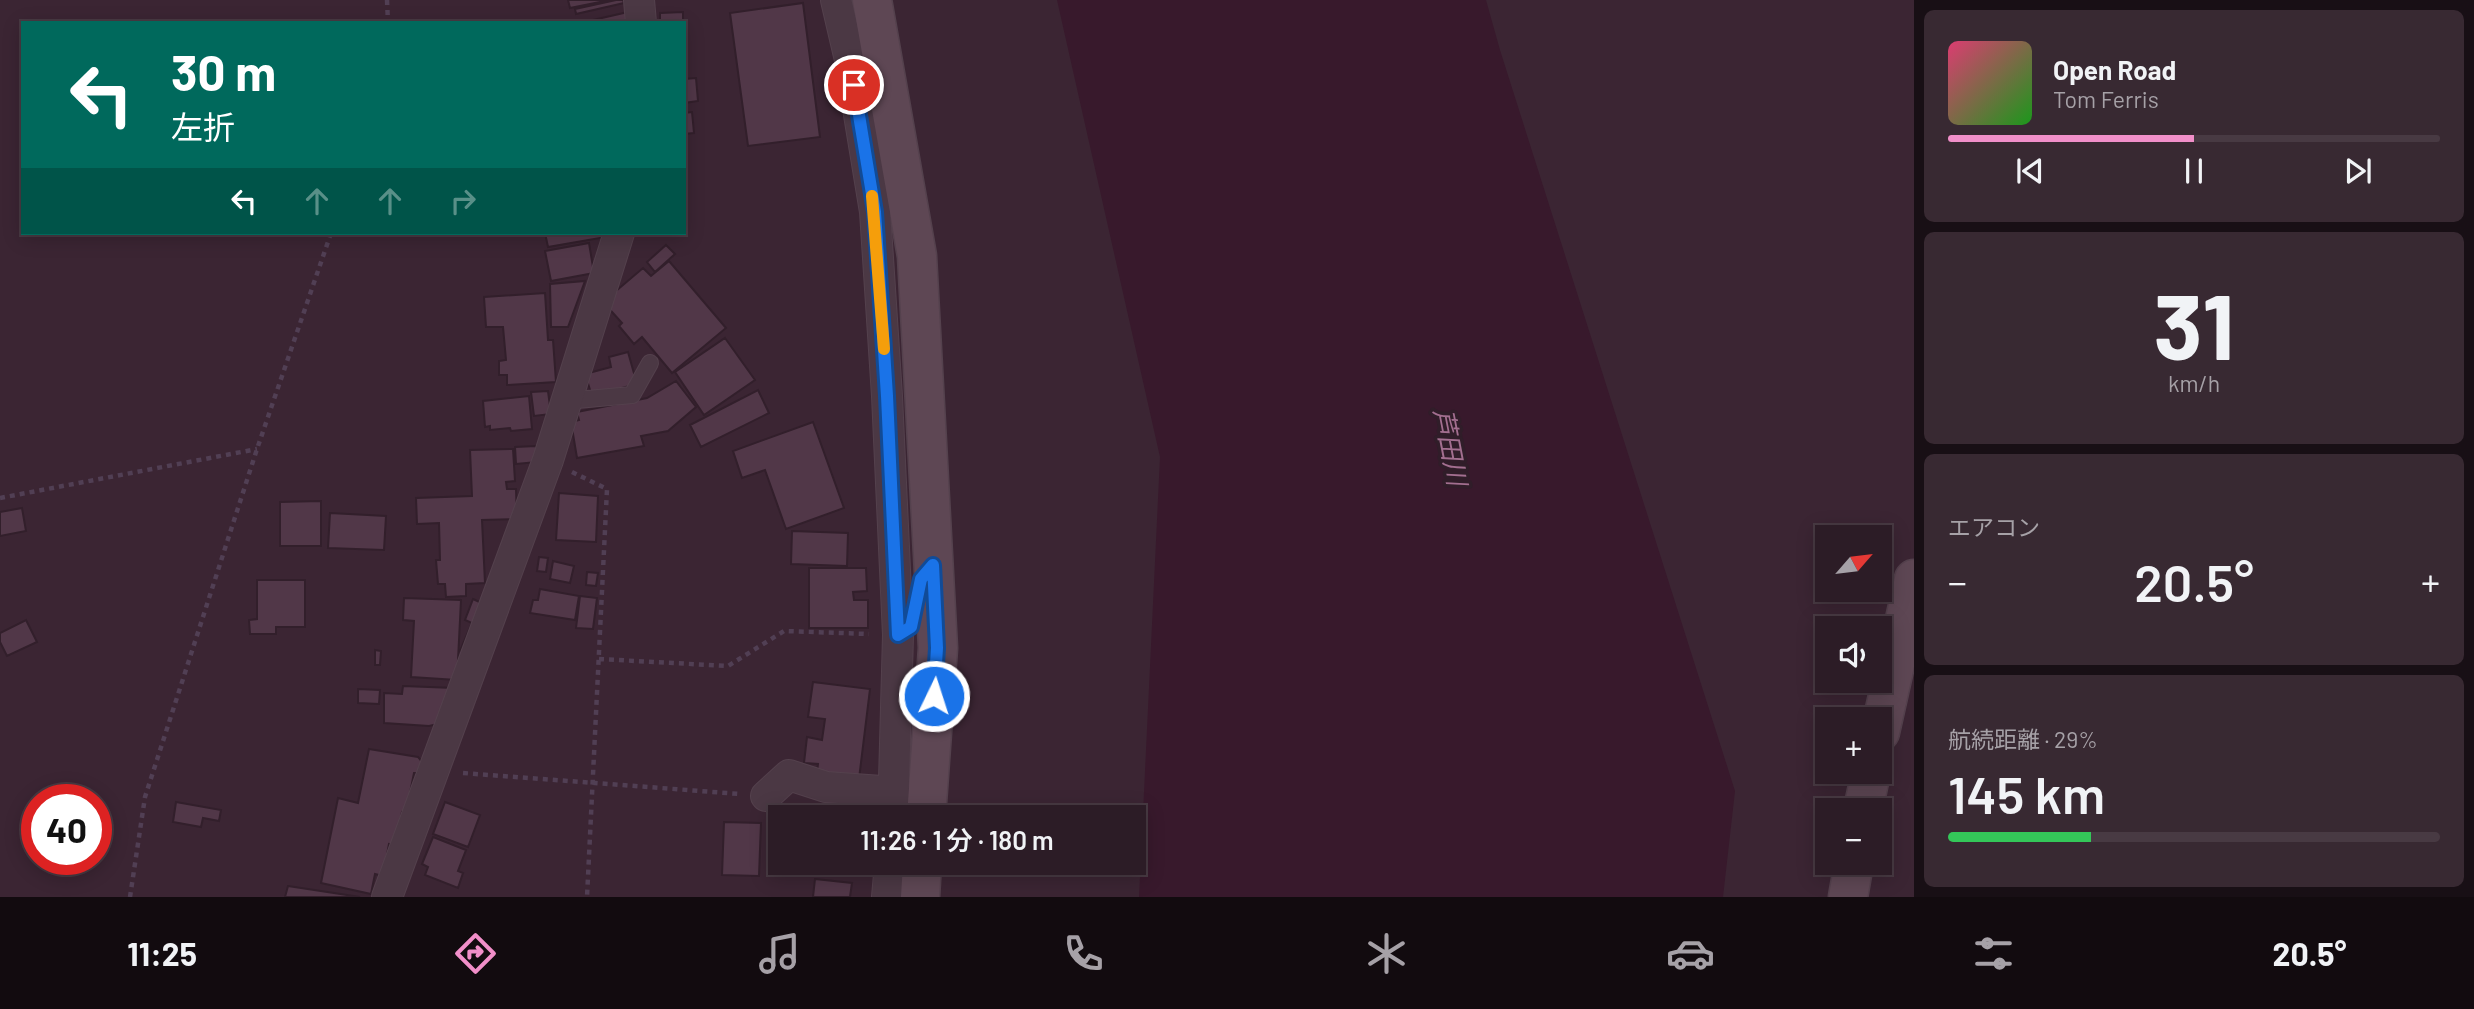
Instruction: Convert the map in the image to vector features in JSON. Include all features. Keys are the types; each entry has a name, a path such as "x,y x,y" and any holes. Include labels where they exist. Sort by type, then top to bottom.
{"street":[{"path":"639,0 641,21"},
{"path":"766,796 789,775 894,805 898,635 875,212 850,60 836,0"},
{"path":"872,0 917,256 937,648 927,805"},
{"path":"387,897 548,460 618,235"},
{"path":"898,635 911,627 921,579 933,565"},
{"path":"1886,707 1914,579"},
{"path":"887,897 889,875"},
{"path":"920,897 921,875"},
{"path":"1848,897 1852,875"}],"lane":[{"path":"566,401 632,394 650,363"}],"path":[{"path":"387,0 388,21"},
{"path":"131,897 145,797 257,449 330,235"},
{"path":"0,498 257,449"},
{"path":"548,460 607,489 586,897"},
{"path":"598,660 728,666 784,631 898,635"},
{"path":"434,771 766,796"}],"water":[{"name":"芦田川","path":"1057,0 1486,0 1735,791 1723,897 1139,897 1140,875 1146,875 1146,805 1143,805 1160,457"}],"building":[{"path":"568,0 610,0 570,8"},
{"path":"623,0 624,3 576,14 575,9"},
{"path":"803,3 820,137 748,146 730,13"},
{"path":"628,12 629,21 589,21"},
{"path":"683,12 683,21 660,21 660,13"},
{"path":"696,78 698,101 686,103 686,79"},
{"path":"692,112 694,133 686,134 686,113"},
{"path":"545,235 599,235 600,238 548,247"},
{"path":"589,243 594,273 551,281 545,251"},
{"path":"666,245 675,254 655,272 647,262"},
{"path":"669,261 726,328 672,373 642,337 634,344 619,326 622,323 603,302 643,268 651,276"},
{"path":"585,281 568,327 551,327 550,284"},
{"path":"545,293 548,340 553,340 556,382 507,385 507,375 499,375 499,361 506,360 503,327 486,327 484,297"},
{"path":"725,338 755,380 704,415 675,372"},
{"path":"628,352 637,384 592,396 585,374 611,367 609,357"},
{"path":"676,381 696,407 668,431 641,436 644,446 577,458 571,422 579,420 577,412 647,398"},
{"path":"758,390 769,413 701,447 690,425"},
{"path":"548,391 551,414 534,416 531,392"},
{"path":"529,396 532,429 511,431 510,428 490,430 490,426 485,427 483,401"},
{"path":"813,422 844,508 786,529 765,470 742,478 733,451"},
{"path":"536,446 537,462 516,464 515,447"},
{"path":"513,449 515,481 506,482 507,489 516,489 517,519 482,520 485,583 466,584 466,596 446,597 445,584 438,584 436,560 440,560 439,523 417,524 416,498 472,496 470,450"},
{"path":"559,493 598,496 596,542 556,540"},
{"path":"321,501 321,546 280,546 280,502"},
{"path":"22,508 26,531 0,536 0,512"},
{"path":"330,513 386,516 384,550 328,548"},
{"path":"792,531 848,533 847,566 791,564"},
{"path":"539,557 548,558 546,572 537,571"},
{"path":"553,561 574,566 570,583 550,579"},
{"path":"809,568 866,568 867,591 853,592 854,600 868,600 868,628 809,628"},
{"path":"587,572 598,573 596,586 586,585"},
{"path":"257,580 305,580 305,627 276,627 276,634 250,634 249,620 257,619"},
{"path":"540,589 579,596 575,620 530,613 533,600 538,600"},
{"path":"580,596 597,598 593,629 576,628"},
{"path":"404,598 461,600 457,680 411,677 414,621 403,620"},
{"path":"473,599 486,605 467,654 460,651 472,623 465,620"},
{"path":"26,620 37,642 7,656 0,642 0,633"},
{"path":"375,650 381,651 380,665 375,665"},
{"path":"813,682 870,689 858,787 816,781 818,764 804,763 807,737 822,740 825,719 808,717"},
{"path":"403,686 454,688 442,723 429,726 384,723 384,693 402,694"},
{"path":"358,689 380,690 379,704 358,703"},
{"path":"369,749 418,757 422,762 419,773 414,773 406,813 402,812 395,845 389,844 383,876 375,874 371,894 321,883 338,798 358,803"},
{"path":"176,802 221,810 219,821 203,818 201,827 173,822"},
{"path":"445,802 480,815 468,847 433,834"},
{"path":"724,822 761,823 759,876 722,875"},
{"path":"433,837 466,850 458,871 463,873 458,888 425,875 428,867 422,864"},
{"path":"815,879 852,883 850,897 813,897"},
{"path":"288,886 360,897 285,897"}],"slow traffic":[{"path":"872,196 884,349"}],"route":[{"path":"854,85 875,212 898,635 911,627 921,579 933,565 937,648 934,696"}]}
